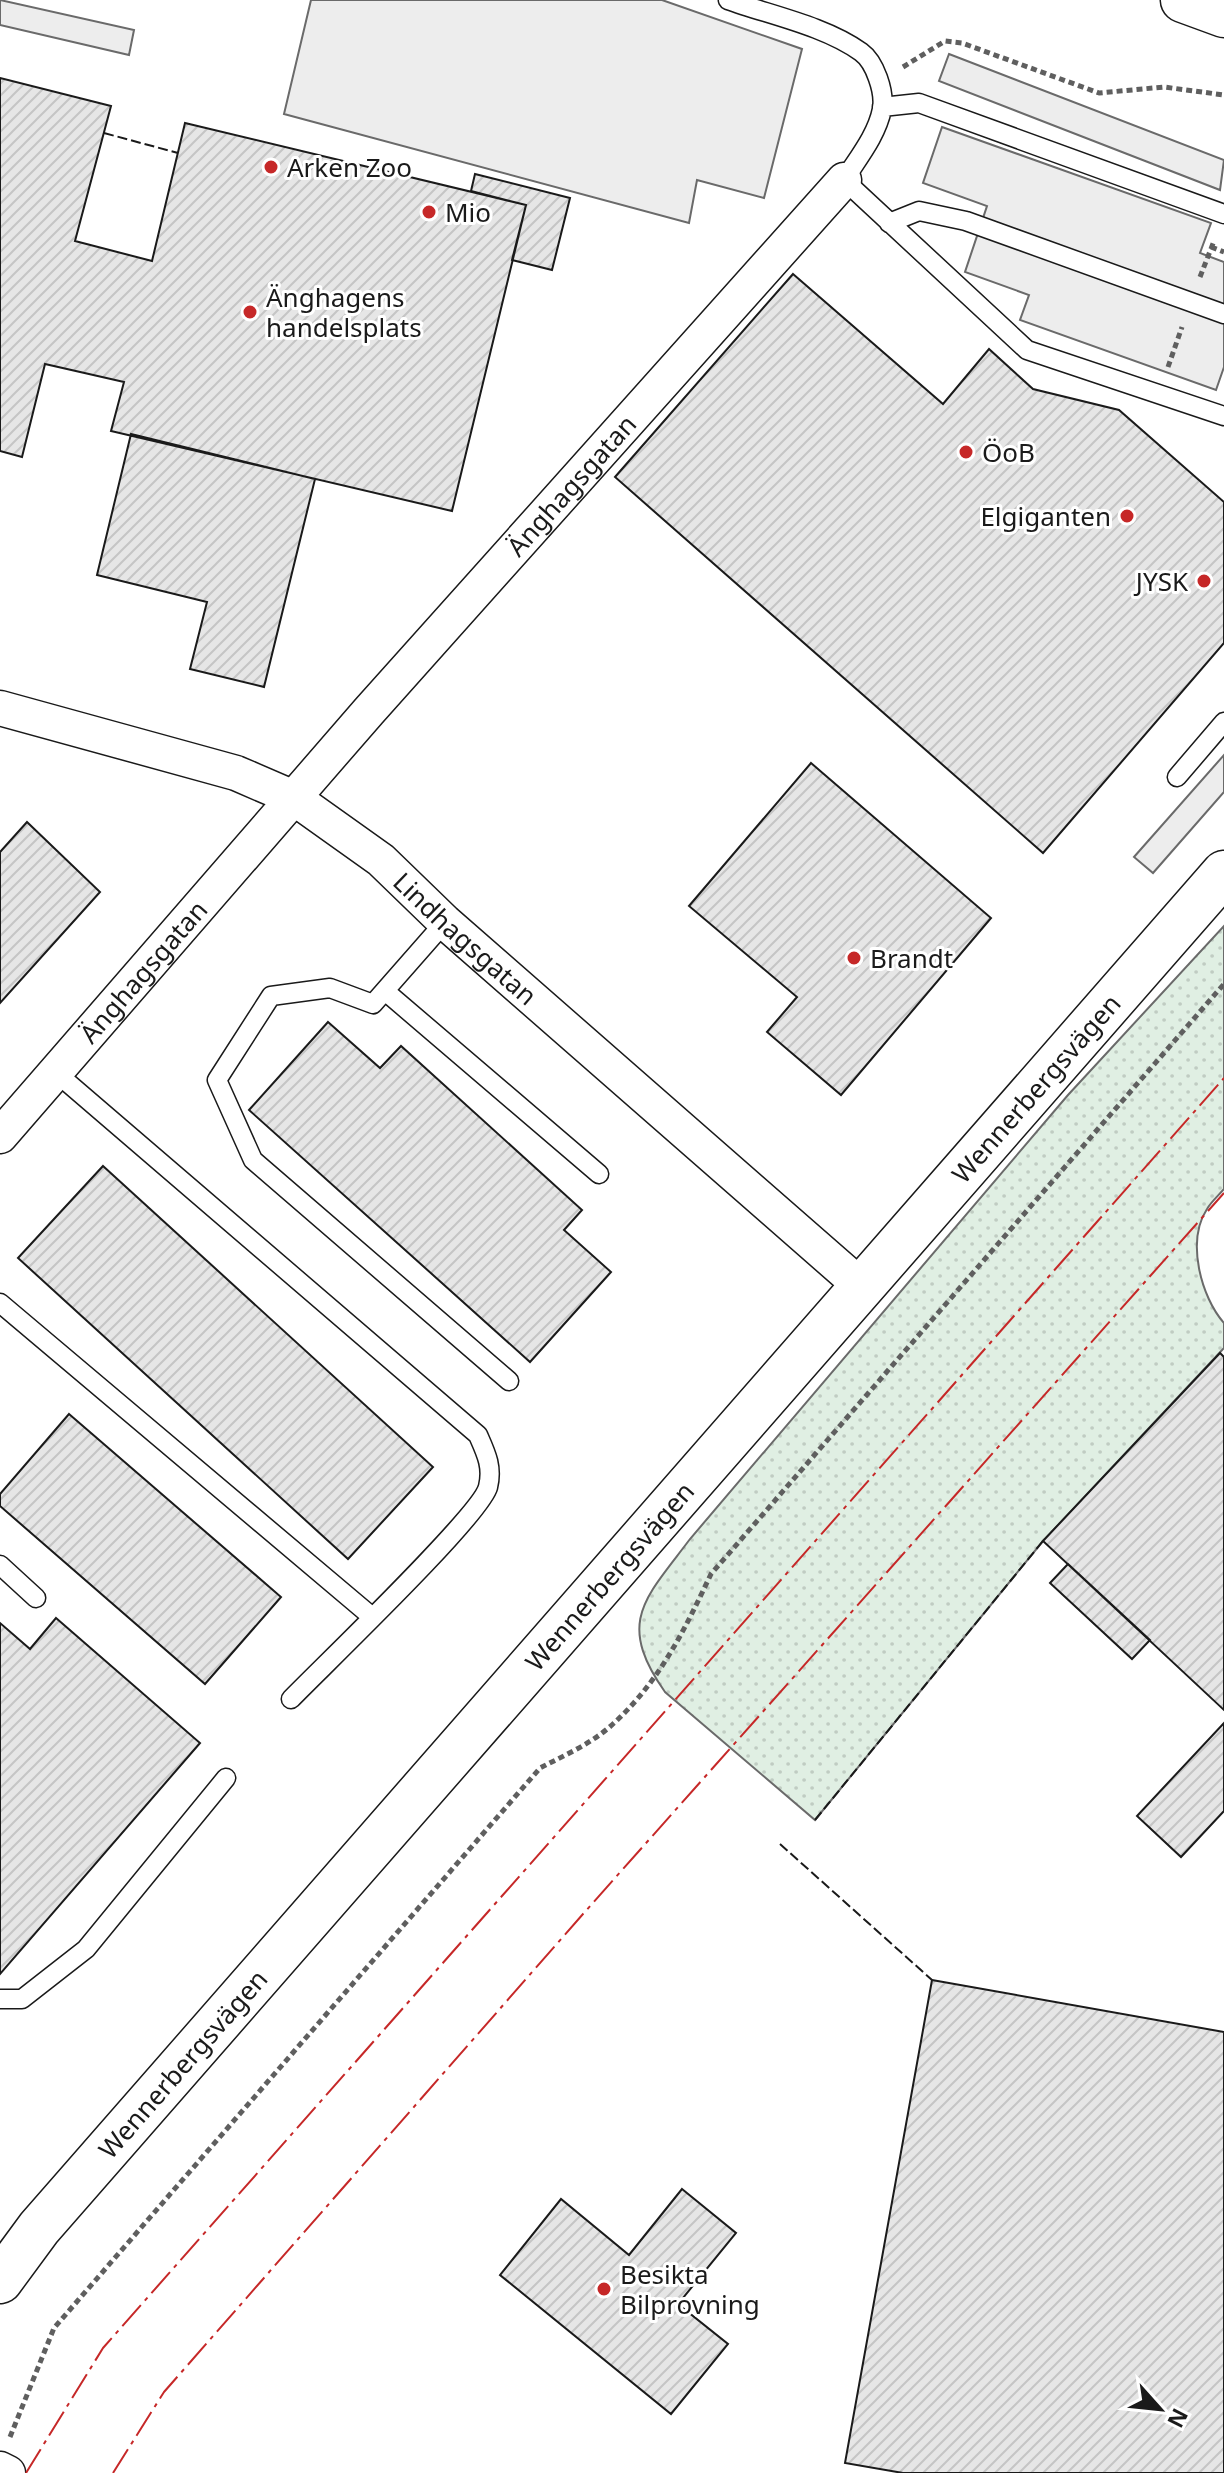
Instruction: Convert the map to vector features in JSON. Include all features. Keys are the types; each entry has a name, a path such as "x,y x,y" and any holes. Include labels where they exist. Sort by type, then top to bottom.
{"street":[{"path":"1183,0 1224,15"},
{"name":"Änghagsgatan","path":"0,1136 53,1070 844,180"},
{"name":"Lindhagsgatan","path":"0,708 236,773 294,798 381,860 445,922 862,1287"},
{"name":"Wennerbergsvägen","path":"0,2281 49,2216 1224,873"}],"lane":[{"path":"728,0 827,35 864,54 881,86 882,107 875,130 844,180 1027,350 1224,416"},
{"path":"882,107 919,103 1224,214"},
{"path":"889,223 919,211 966,221 1224,314"},
{"path":"1177,777 1224,722"},
{"path":"445,922 373,1004 330,988 271,996 217,1080 253,1160 509,1381"},
{"path":"385,991 599,1174"},
{"path":"53,1070 478,1435 490,1463 488,1490 457,1529 291,1699"},
{"path":"0,1303 371,1616"},
{"path":"0,1565 36,1598"},
{"path":"0,1999 22,1999 86,1949 226,1778"}],"path":[{"path":"881,86 911,59 945,41 962,43 1099,93 1164,87 1224,95"},
{"path":"1211,247 1224,252"},
{"path":"5,2462 54,2328 540,1768 613,1724 642,1693 678,1645 711,1574 1224,984"}],"green space":[{"path":"1224,926 1224,1189 1209,1206 1201,1222 1197,1252 1203,1284 1224,1323 1224,1348 1043,1541 815,1820 665,1692 642,1646 639,1628 642,1611 660,1578 690,1539 1068,1095"}],"shaded area":[{"path":"0,0 134,30 129,55 0,25"},
{"path":"311,0 662,0 802,49 764,198 697,180 689,223 284,114"},
{"path":"949,54 1224,160 1220,190 939,81"},
{"path":"942,127 1211,223 1200,253 1224,262 1224,367 1216,390 1020,320 1029,295 965,272 987,206 923,183"},
{"path":"1224,755 1224,792 1153,873 1134,857"}],"building":[{"name":"Änghagens handelsplats","path":"0,78 111,106 75,241 152,261 185,123 526,205 452,511 111,431 124,382 45,364 22,457 0,451"},
{"path":"475,174 570,198 552,270 512,260 526,205 471,191"},
{"path":"793,274 943,404 989,349 1033,389 1119,410 1224,502 1224,643 1043,853 615,477"},
{"path":"131,434 315,479 264,687 190,669 207,602 97,575"},
{"name":"Brandt","path":"811,763 991,918 841,1095 767,1032 797,997 689,906"},
{"path":"27,822 100,892 0,1003 0,852"},
{"path":"328,1022 380,1068 401,1046 582,1210 564,1230 611,1272 530,1362 249,1110"},
{"path":"103,1166 433,1467 348,1559 18,1258"},
{"path":"1220,1353 1224,1357 1224,1710 1043,1541"},
{"path":"69,1414 281,1597 205,1684 0,1506 0,1494"},
{"path":"1068,1564 1150,1640 1132,1659 1050,1583"},
{"path":"56,1618 200,1743 0,1974 0,1623 30,1649"},
{"path":"1224,1723 1224,1811 1181,1857 1137,1816"},
{"path":"932,1980 1224,2032 1224,2473 903,2473 845,2463"},
{"name":"Besikta Bilprovning","path":"682,2189 736,2233 678,2304 728,2344 671,2414 500,2275 561,2199 629,2255"}],"fence":[{"path":"104,133 178,153"},
{"path":"815,1820 1043,1541"},
{"path":"780,1844 932,1980"}],"power":[{"path":"26,2473 103,2348 1224,1078"},
{"path":"113,2473 164,2392 583,1914 1224,1193"}],"place":[{"name":"Arken Zoo","path":"271,167"},
{"name":"Mio","path":"429,212"},
{"name":"Änghagens handelsplats","path":"250,312"},
{"name":"ÖoB","path":"966,452"},
{"name":"Elgiganten","path":"1127,516"},
{"name":"JYSK","path":"1204,581"},
{"name":"Brandt","path":"854,958"},
{"name":"Besikta Bilprovning","path":"604,2289"}]}
